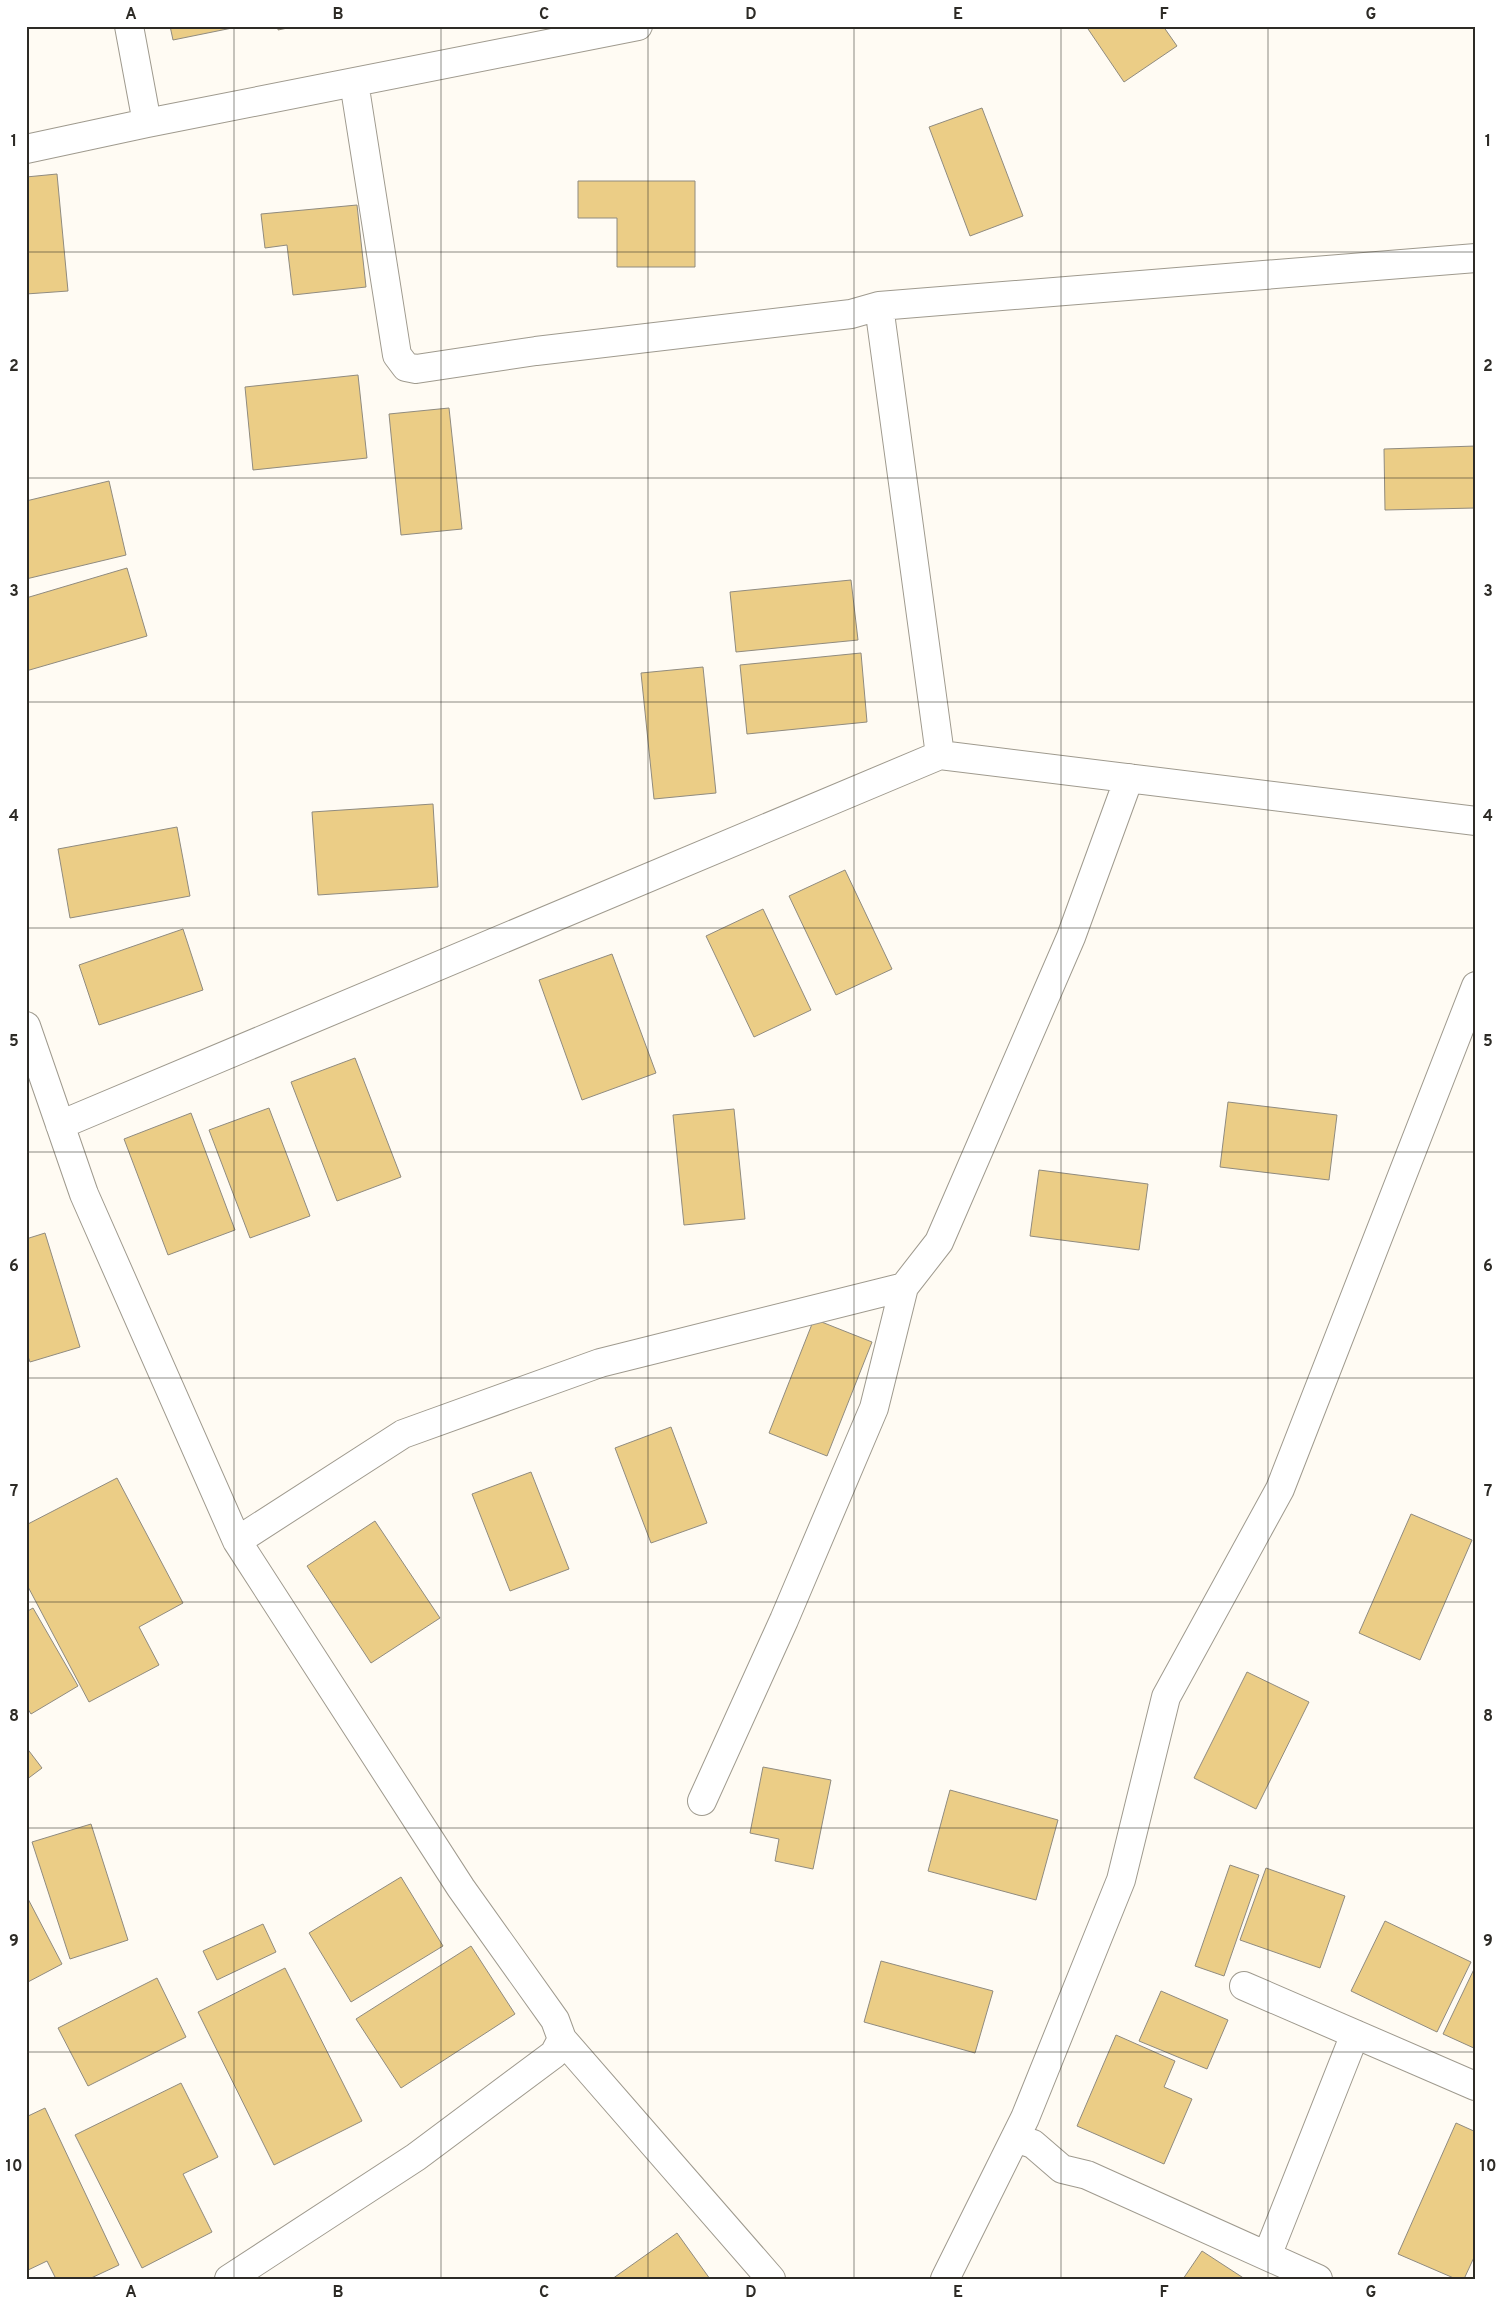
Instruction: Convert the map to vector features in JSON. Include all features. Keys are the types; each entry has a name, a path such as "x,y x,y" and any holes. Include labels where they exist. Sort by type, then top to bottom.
{"street":[{"path":"129,26 147,123"},
{"path":"26,149 622,28"},
{"path":"354,82 397,355 406,367 416,369 536,351 841,315 879,306 1476,258"},
{"path":"879,306 940,755"},
{"path":"60,1125 940,755 1476,821"},
{"path":"702,1802 784,1620 874,1408 904,1287 939,1242 1071,937 1129,778"},
{"path":"945,2279 1015,2138 1122,1880 1166,1697 1280,1489 1476,986"},
{"path":"26,1026 84,1194 237,1541 461,1888 555,2020 562,2039 771,2279"},
{"path":"237,1541 403,1434 600,1363 904,1287"},
{"path":"1244,1986 1475,2086"},
{"path":"1267,2256 1355,2034"},
{"path":"229,2279 416,2157 554,2054 562,2039"},
{"path":"1015,2138 1033,2144 1062,2169 1087,2175 1318,2279"}],"building":[{"path":"170,26 242,26 173,40"},
{"path":"278,26 297,26 278,30"},
{"path":"1086,26 1163,26 1177,46 1124,82"},
{"path":"982,108 1023,216 970,236 929,127"},
{"path":"57,174 68,291 26,294 26,177"},
{"path":"578,181 695,181 695,267 617,267 617,218 578,218"},
{"path":"357,205 366,287 293,295 287,245 265,248 261,214"},
{"path":"358,375 367,458 253,470 245,387"},
{"path":"449,408 462,529 401,535 389,414"},
{"path":"1476,446 1476,508 1385,510 1384,449"},
{"path":"109,481 126,555 26,579 26,501"},
{"path":"127,568 147,636 26,671 26,598"},
{"path":"851,580 858,640 736,652 730,592"},
{"path":"861,653 867,722 747,734 740,665"},
{"path":"703,667 716,793 654,799 641,673"},
{"path":"433,804 438,887 318,895 312,812"},
{"path":"177,827 190,896 70,918 58,849"},
{"path":"845,870 892,969 836,995 789,896"},
{"path":"763,909 811,1010 754,1037 706,936"},
{"path":"183,929 203,990 99,1025 79,965"},
{"path":"612,954 656,1073 582,1100 539,980"},
{"path":"355,1058 401,1177 337,1201 291,1082"},
{"path":"1228,1102 1337,1115 1329,1180 1220,1167"},
{"path":"269,1108 310,1216 250,1238 209,1130"},
{"path":"734,1109 745,1219 684,1225 673,1115"},
{"path":"191,1113 235,1230 168,1255 124,1139"},
{"path":"1039,1170 1148,1184 1139,1250 1030,1236"},
{"path":"45,1233 80,1347 30,1362 26,1351 26,1239"},
{"path":"814,1319 872,1342 827,1456 769,1433"},
{"path":"671,1427 707,1523 651,1543 615,1448"},
{"path":"531,1472 569,1569 510,1591 472,1494"},
{"path":"117,1478 183,1603 139,1627 159,1665 89,1702 26,1583 26,1525"},
{"path":"1411,1514 1472,1540 1420,1660 1359,1633"},
{"path":"375,1521 440,1618 371,1663 307,1566"},
{"path":"33,1608 78,1686 31,1714 26,1706 26,1612"},
{"path":"1247,1672 1309,1702 1256,1809 1194,1778"},
{"path":"26,1747 42,1768 26,1780"},
{"path":"763,1767 831,1780 813,1869 775,1861 779,1839 750,1833"},
{"path":"950,1790 1058,1820 1036,1900 928,1871"},
{"path":"91,1824 128,1940 70,1959 32,1842"},
{"path":"1230,1865 1259,1875 1224,1976 1195,1966"},
{"path":"1266,1868 1345,1896 1320,1968 1240,1940"},
{"path":"401,1877 443,1946 351,2002 309,1933"},
{"path":"26,1895 62,1964 26,1983"},
{"path":"1385,1921 1471,1962 1437,2032 1351,1991"},
{"path":"263,1924 276,1952 217,1980 203,1951"},
{"path":"471,1946 515,2014 401,2088 356,2019"},
{"path":"881,1961 993,1991 975,2053 864,2022"},
{"path":"1476,1965 1476,2049 1443,2034"},
{"path":"285,1968 362,2121 274,2165 198,2012"},
{"path":"157,1978 186,2037 88,2086 58,2028"},
{"path":"1161,1991 1228,2020 1207,2069 1139,2041"},
{"path":"1116,2035 1175,2061 1164,2087 1192,2099 1164,2164 1077,2126"},
{"path":"181,2083 218,2157 183,2174 212,2232 142,2268 75,2135"},
{"path":"45,2108 119,2265 89,2279 56,2279 47,2261 26,2271 26,2117"},
{"path":"1456,2123 1476,2132 1476,2253 1464,2279 1456,2279 1398,2254"},
{"path":"677,2233 710,2279 612,2279"},
{"path":"1202,2251 1245,2279 1183,2279"}]}
